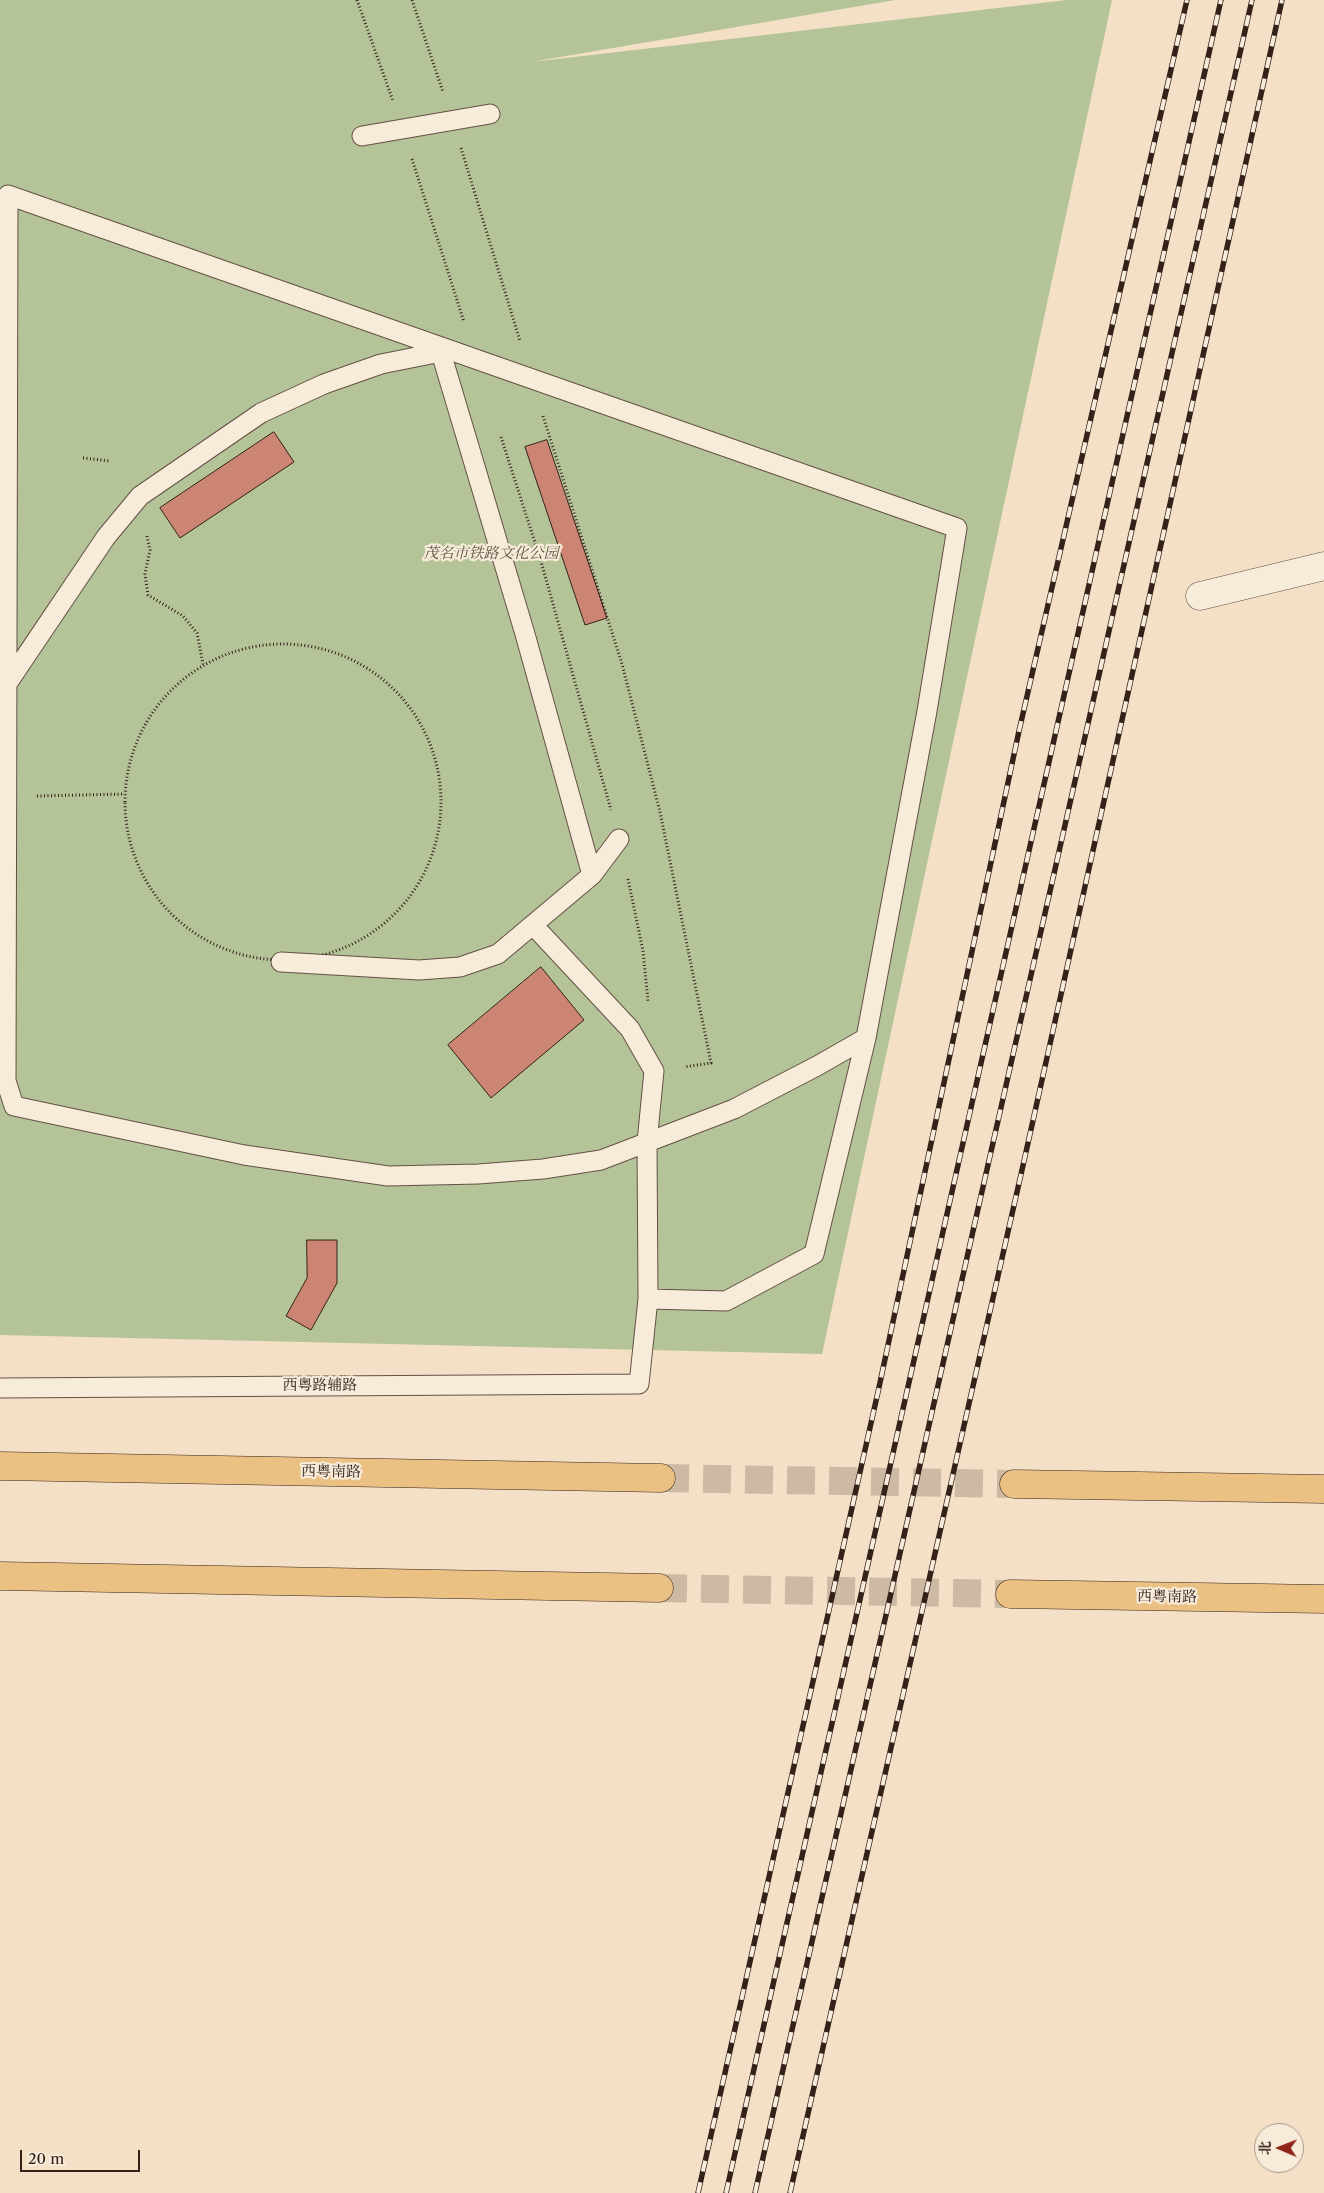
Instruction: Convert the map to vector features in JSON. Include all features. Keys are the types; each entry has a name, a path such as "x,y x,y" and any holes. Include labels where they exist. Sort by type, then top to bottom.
{"main road":[{"name":"西粤南路","path":"0,1466 661,1478"},
{"path":"1014,1484 1324,1489"},
{"path":"0,1576 659,1588"},
{"name":"西粤南路","path":"1010,1594 1324,1599"}],"street":[{"path":"1200,596 1324,566"}],"lane":[{"path":"362,136 490,114"},
{"path":"533,925 630,1029 654,1072 647,1142 648,1298 726,1301 814,1254 866,1038 928,711 957,528 476,359 440,349 8,195 6,1081 14,1106 244,1155 388,1176 478,1174 543,1169 601,1160 647,1142 734,1109 866,1038"},
{"path":"7,684 106,536 140,496 262,413 276,406 324,384 382,364 440,349"},
{"path":"440,349 525,634 592,876"},
{"path":"281,962 418,970 460,967 498,954 592,876 619,839"},
{"name":"西粤路辅路","path":"0,1388 639,1384 648,1298"}],"path":[{"path":"412,0 453,120 531,379 622,664 660,812 711,1063 654,1072"},
{"path":"436,231 476,359"},
{"path":"83,458 110,461"},
{"path":"140,496 150,550 146,574 148,595 183,616 197,633 204,664"},
{"path":"277,643 316,646 352,659 385,680 411,708 430,743 434,753 441,799 436,844 417,887 405,904 380,928 350,947 316,958 281,962 239,955 201,939 167,911 143,877 128,837 124,794 131,755 148,719 172,688 204,664 239,649 277,643"},
{"path":"6,796 124,794"}],"green space":[{"name":"茂名市铁路文化公园","path":"0,0 895,0 531,62 1067,0 1112,0 822,1354 0,1335"}],"building":[{"path":"274,432 294,462 180,538 160,508"},
{"path":"547,440 607,618 585,625 525,447"},
{"path":"541,967 584,1020 491,1098 448,1045"},
{"path":"307,1240 337,1240 337,1283 311,1330 286,1316 307,1278"}],"tunnel":[{"path":"661,1478 1014,1484"},
{"path":"659,1588 1010,1594"}],"railway":[{"path":"698,2193 878,1392 1019,731 1187,0"},
{"path":"726,2193 1221,0"},
{"path":"755,2193 1252,0"},
{"path":"790,2193 1022,1170 1282,0"}]}
